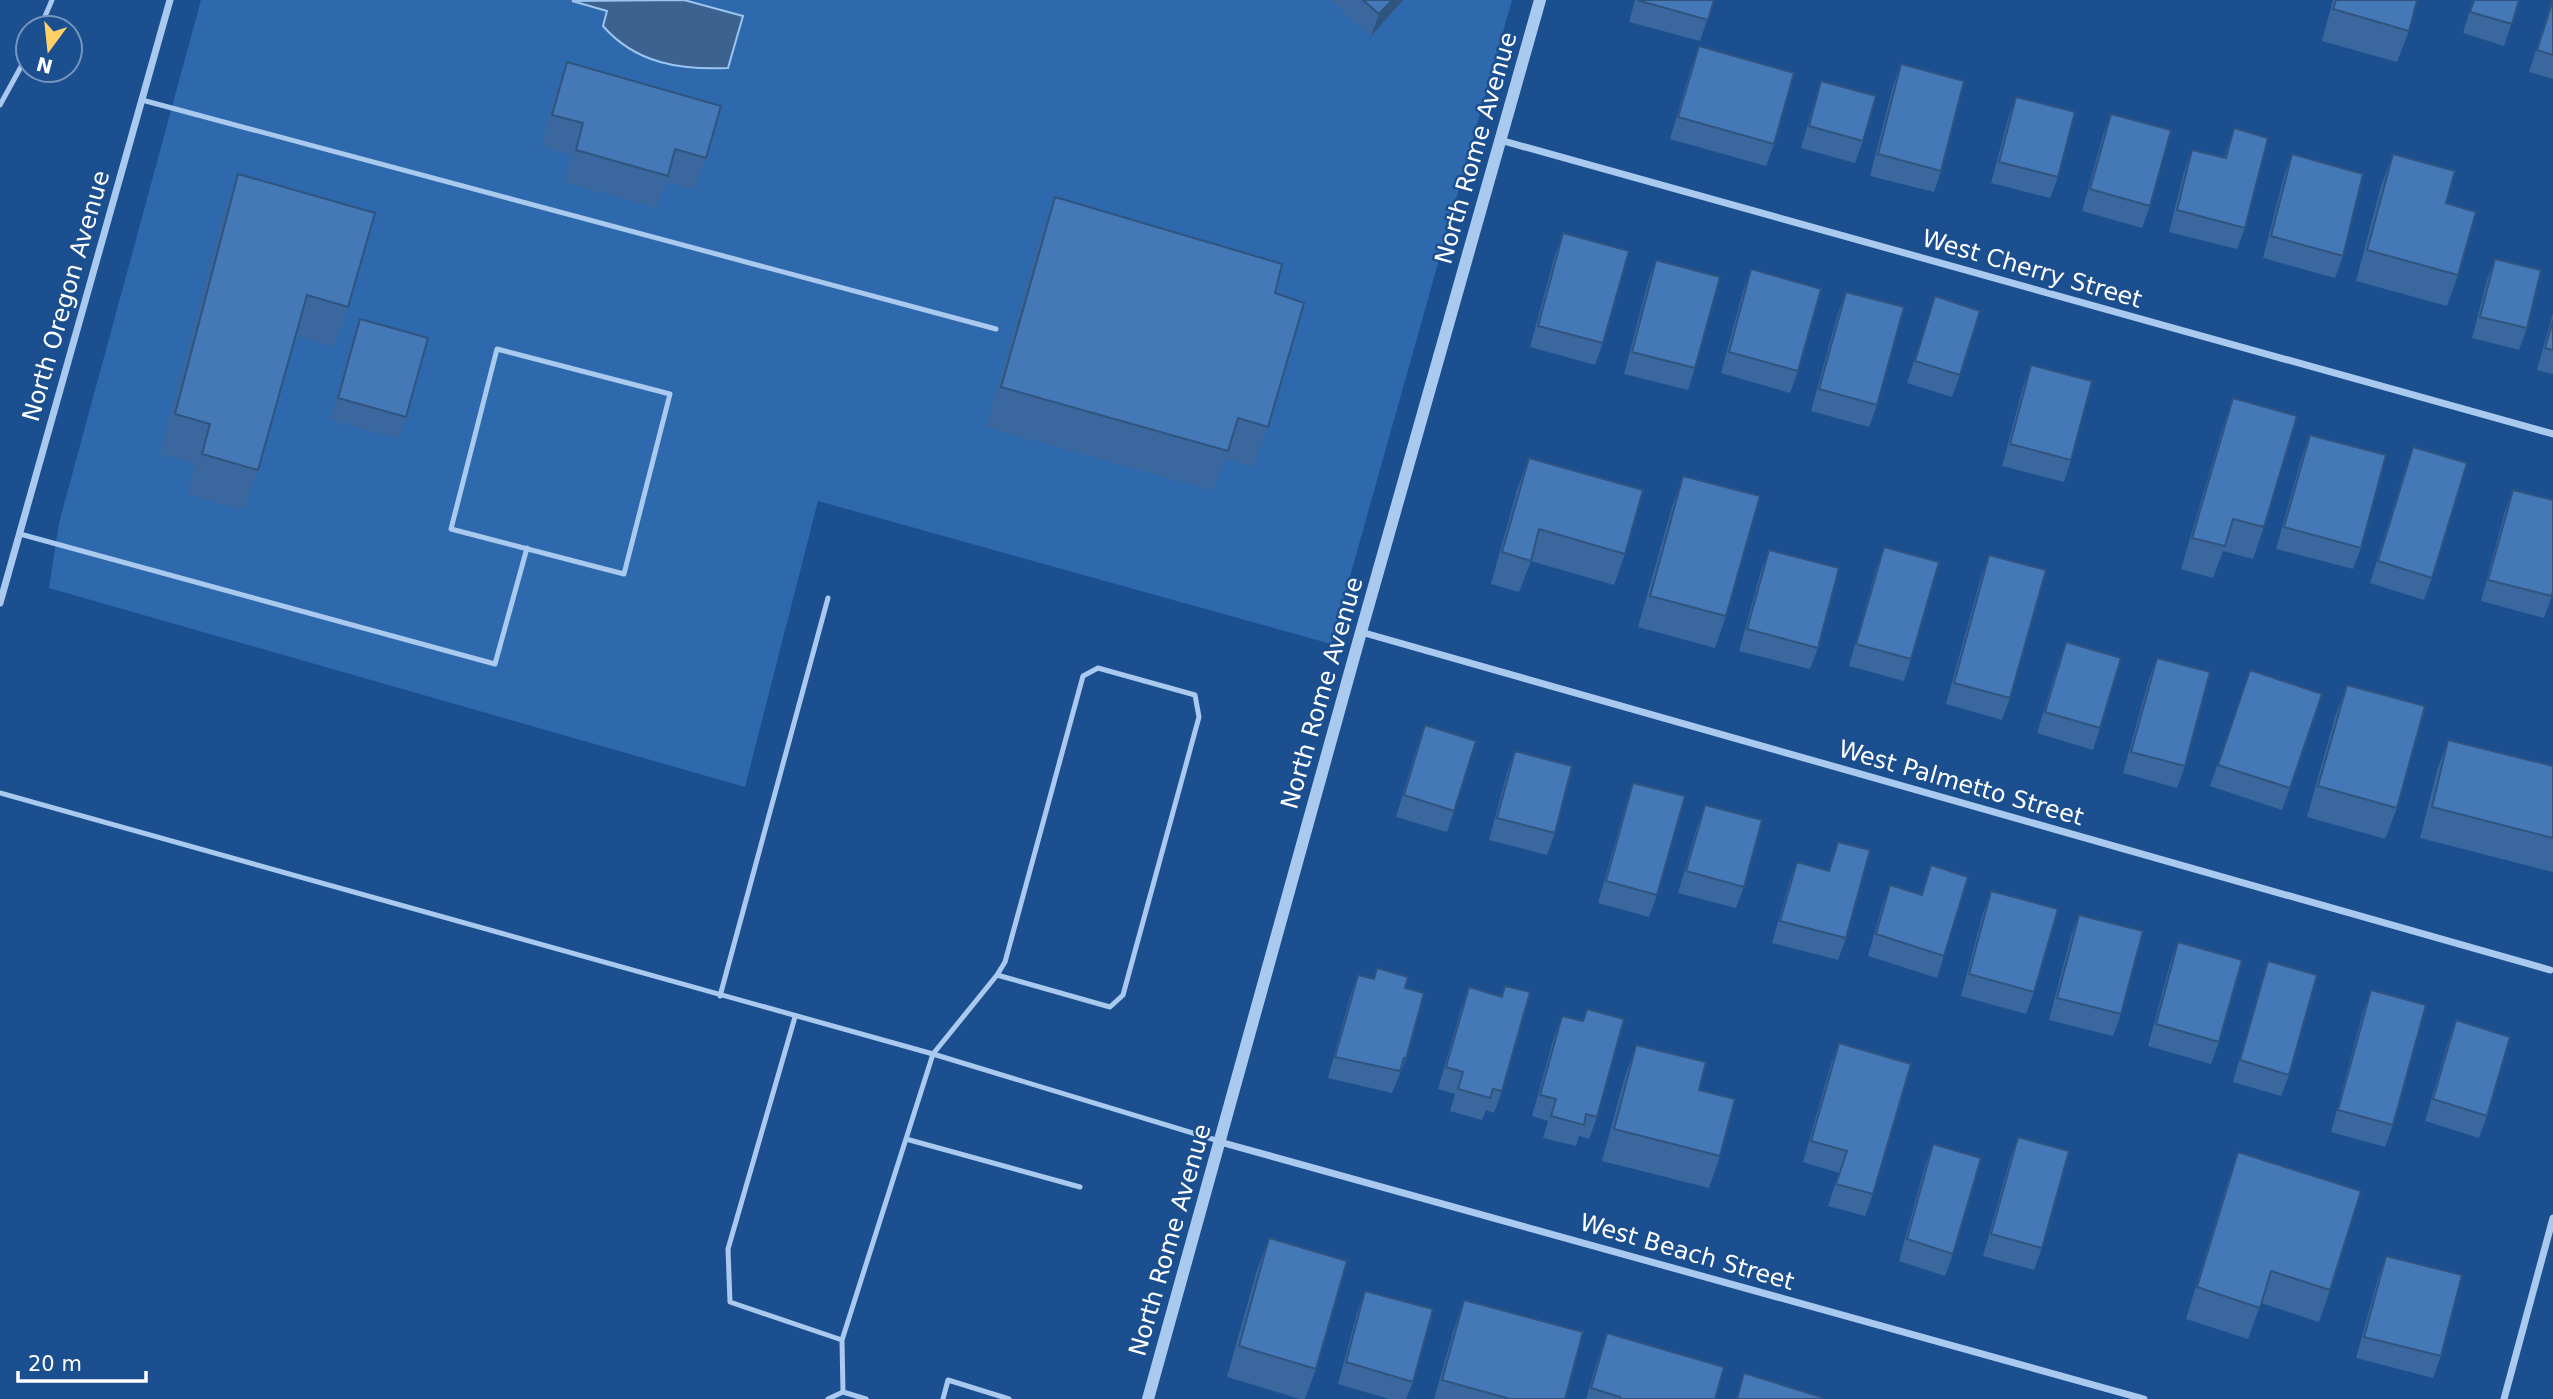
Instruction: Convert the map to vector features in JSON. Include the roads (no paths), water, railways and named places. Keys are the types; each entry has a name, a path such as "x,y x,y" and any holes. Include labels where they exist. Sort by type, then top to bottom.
{"street":[{"name":"North Oregon Avenue","path":"0,603 170,0"},
{"name":"North Rome Avenue","path":"1148,1399 1540,0"},
{"name":"West Cherry Street","path":"1500,141 2553,434"},
{"name":"West Palmetto Street","path":"1361,632 2550,970"},
{"name":"West Beach Street","path":"1220,1142 2144,1399"},
{"path":"2504,1399 2553,1218"}],"lane":[{"path":"0,105 14,80"},
{"path":"142,100 996,329"},
{"path":"497,349 670,394 624,574 527,548 451,529 497,349"},
{"path":"20,534 495,664 527,548"},
{"path":"720,996 828,598"},
{"path":"843,1392 842,1340 933,1054 997,975 1004,962 1083,676 1098,668 1195,695 1199,716 1123,995 1110,1007 997,975"},
{"path":"0,793 933,1054 1220,1142"},
{"path":"796,1017 728,1249 730,1302 842,1340"},
{"path":"906,1139 1080,1187"},
{"path":"943,1399 948,1380 1009,1399"},
{"path":"828,1399 843,1392 866,1399"}]}
